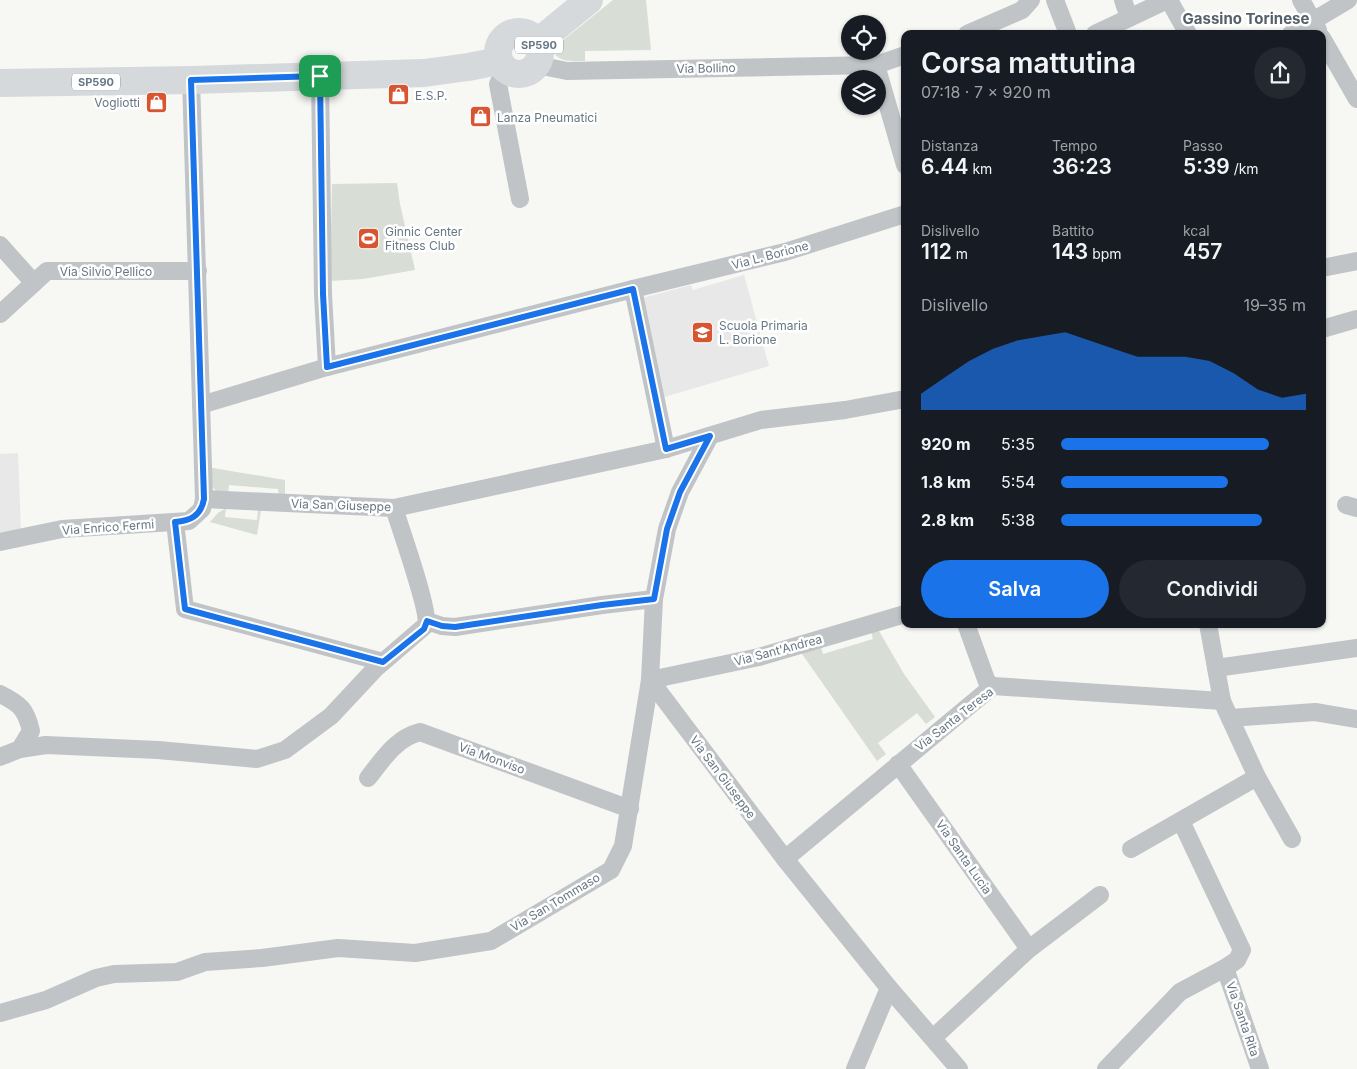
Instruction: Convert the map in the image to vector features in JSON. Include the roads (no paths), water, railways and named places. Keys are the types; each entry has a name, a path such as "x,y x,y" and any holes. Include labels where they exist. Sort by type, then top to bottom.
{"main road":[{"name":"SP590","path":"0,83 191,80 424,73 502,65 516,74 522,74 533,70 537,54 589,0"},
{"name":"SP590","path":"502,65 498,52 499,45 508,35 514,32 528,33 537,54"}],"street":[{"path":"976,30 1022,10 1032,0"},
{"path":"1055,0 1066,30"},
{"path":"1123,0 1129,18"},
{"path":"1103,30 1168,0 1186,30"},
{"path":"1301,0 1317,27 1348,0"},
{"path":"1326,45 1357,99"},
{"name":"Via Bollino","path":"537,54 567,71 876,65 901,56"},
{"path":"502,65 498,84 520,199"},
{"path":"876,65 901,151"},
{"path":"320,76 323,294 327,367"},
{"path":"191,80 204,499"},
{"name":"Via L. Borione","path":"201,405 327,367 785,252 901,215"},
{"path":"0,245 34,283"},
{"path":"1326,267 1357,261"},
{"name":"Via Silvio Pellico","path":"0,314 48,271 198,271"},
{"path":"633,289 666,449"},
{"path":"1326,328 1357,319"},
{"name":"Via San Giuseppe","path":"204,499 394,508 666,449 761,420 845,410 901,400"},
{"path":"650,680 654,599 667,529 680,492 710,436"},
{"name":"Via Enrico Fermi","path":"0,542 62,529 189,521 202,509 204,499"},
{"path":"0,757 20,749 46,745 158,750 257,759 285,750 331,716 383,662 424,629 427,621 423,600 394,508"},
{"path":"175,522 185,609 383,662"},
{"path":"427,621 442,626 455,627 654,599"},
{"name":"Via Sant'Andrea","path":"650,680 759,657 901,615"},
{"path":"967,628 987,682 993,686"},
{"path":"1209,628 1222,701 1257,777 1292,839"},
{"path":"1216,668 1357,648"},
{"name":"Via San Giuseppe","path":"650,680 785,859 889,988 960,1069"},
{"name":"Via San Tommaso","path":"0,1013 46,1000 96,978 114,974 177,972 205,962 262,958 338,948 415,953 491,941 610,870 623,846 650,680"},
{"name":"Via Santa Teresa","path":"785,859 993,686 1222,701"},
{"path":"0,694 13,701 28,715 31,731 20,749"},
{"path":"1230,718 1314,712 1357,719"},
{"name":"Via Monviso","path":"368,778 395,745 409,735 420,732 630,809"},
{"name":"Via Santa Lucia","path":"898,764 1029,949"},
{"path":"1131,849 1257,777"},
{"path":"1106,1069 1180,992 1237,960 1242,950 1181,821"},
{"path":"933,1038 1029,949 1100,895"},
{"name":"Via Santa Rita","path":"1225,968 1260,1069"},
{"path":"855,1069 889,988"}],"place":[{"name":"E.S.P.","path":"399,95"},
{"name":"Vogliotti","path":"156,102"},
{"name":"Lanza Pneumatici","path":"481,117"},
{"name":"Ginnic Center Fitness Club","path":"369,238"},
{"name":"Scuola Primaria L. Borione","path":"703,332"}],"district":[{"name":"Gassino Torinese","path":"1246,18"}]}
